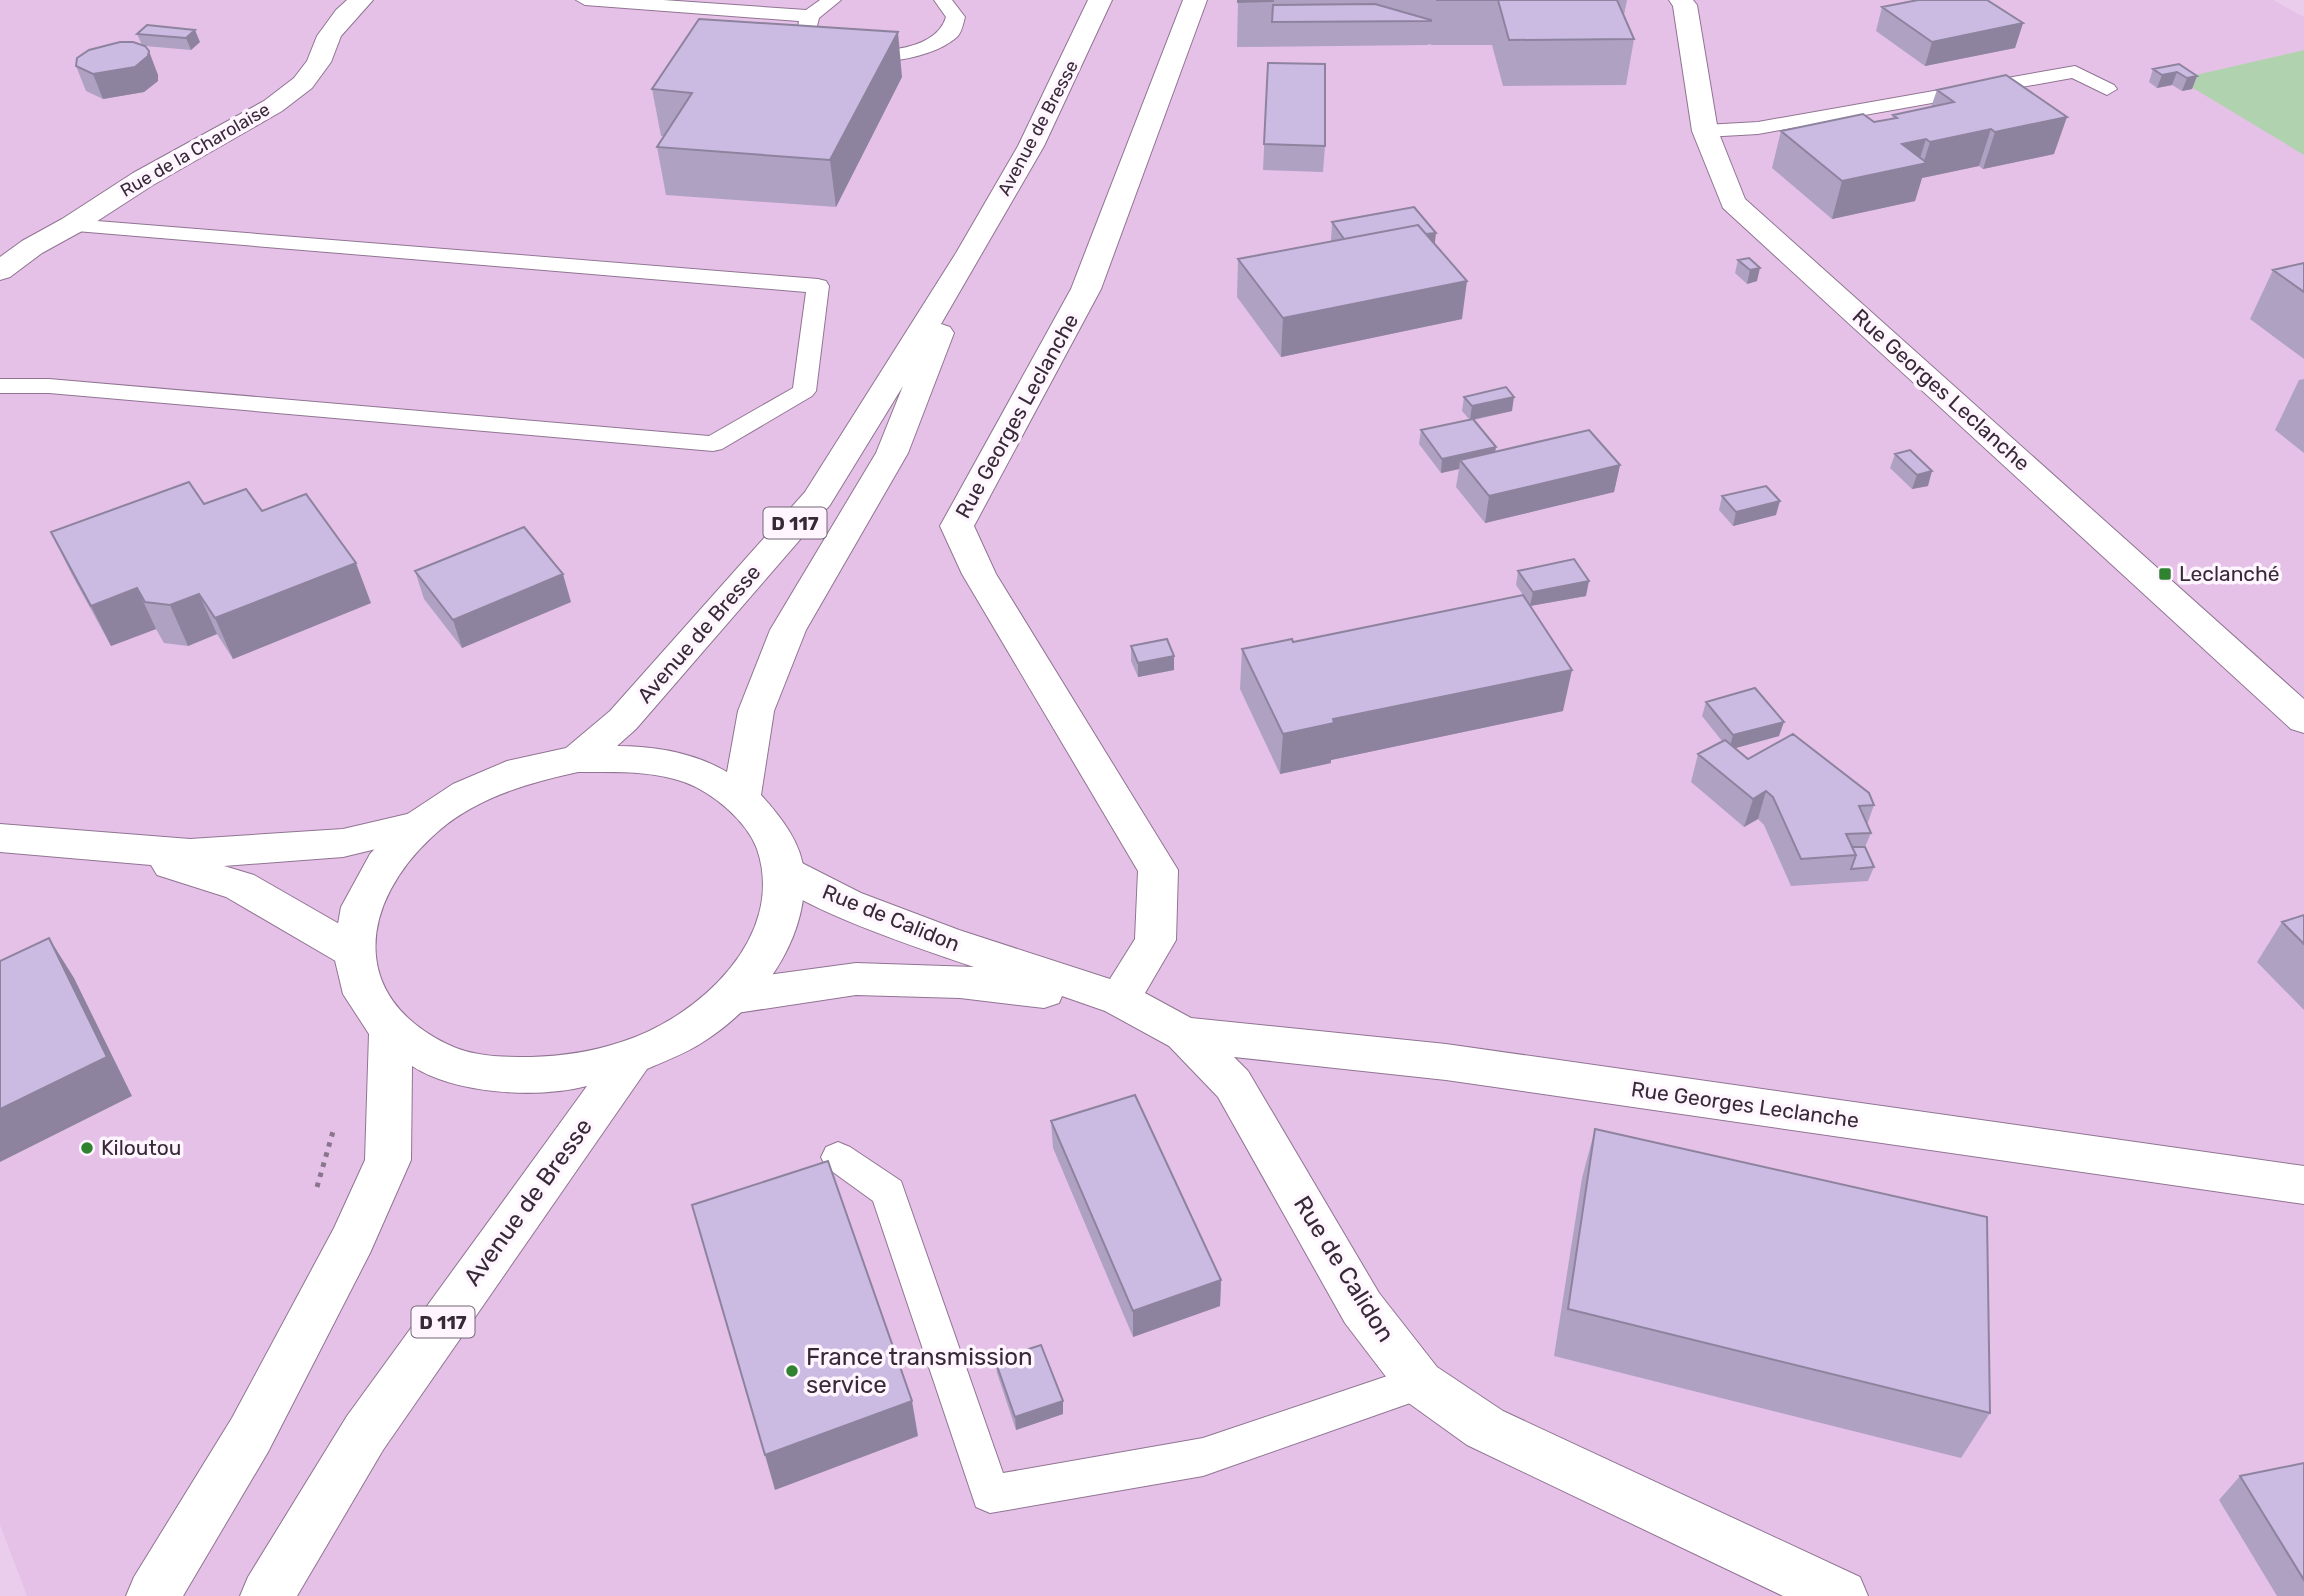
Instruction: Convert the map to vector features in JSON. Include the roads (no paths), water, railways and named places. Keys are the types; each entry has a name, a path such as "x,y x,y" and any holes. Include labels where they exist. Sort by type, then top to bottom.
{"street":[{"name":"Rue de la Charolaise","path":"0,271 32,247 72,225 143,179 273,106 303,83 319,62 329,36 344,15 361,0"},
{"name":"Avenue de Bresse","path":"578,759 623,720 818,498 970,253 1031,146 1100,0"},
{"name":"Rue Georges Leclanche","path":"1120,999 1155,940 1158,870 979,574 957,526 1086,289 1195,0"},
{"name":"Rue Georges Leclanche","path":"1681,0 1685,5 1705,131 1733,202 2304,720"},
{"name":"Avenue de Bresse","path":"741,798 756,710 788,630 892,453 970,253"},
{"path":"578,759 639,759 696,772 741,798 770,831 784,871 781,914 763,957 730,997 686,1031 632,1057 565,1074 497,1075 437,1060 391,1031 364,994 354,952 360,907 384,864 420,825 477,789 520,772 578,759"},
{"path":"0,838 190,854 342,843 420,825"},
{"path":"97,848 182,867 240,886 354,952"},
{"name":"Rue de Calidon","path":"784,871 847,904 944,941 1120,999 1184,1034 1233,1084 1363,1308 1420,1383 1485,1429 1841,1596"},
{"name":"Rue de Calidon","path":"730,997 856,979 960,982 1120,999"},
{"path":"153,1596 250,1435 353,1239 388,1160 391,1031"},
{"name":"Rue Georges Leclanche","path":"1184,1034 1459,1064 2304,1185"},
{"name":"Avenue de Bresse","path":"267,1596 365,1433 632,1057"}],"lane":[{"path":"585,0 768,6 810,16"},
{"path":"832,0 810,16 807,27 812,38 825,47 870,56 897,55 920,50 940,41 953,31 958,20 954,10 943,0"},
{"path":"1705,131 1758,128 2075,72 2107,89"},
{"path":"0,386 49,386 713,444 804,391 818,286 72,225"},
{"path":"838,1157 888,1192 990,1494 1203,1457 1420,1383"}],"place":[{"name":"Leclanché","path":"2165,574"},
{"name":"Kiloutou","path":"87,1148"},
{"name":"France transmission service","path":"792,1371"}]}
